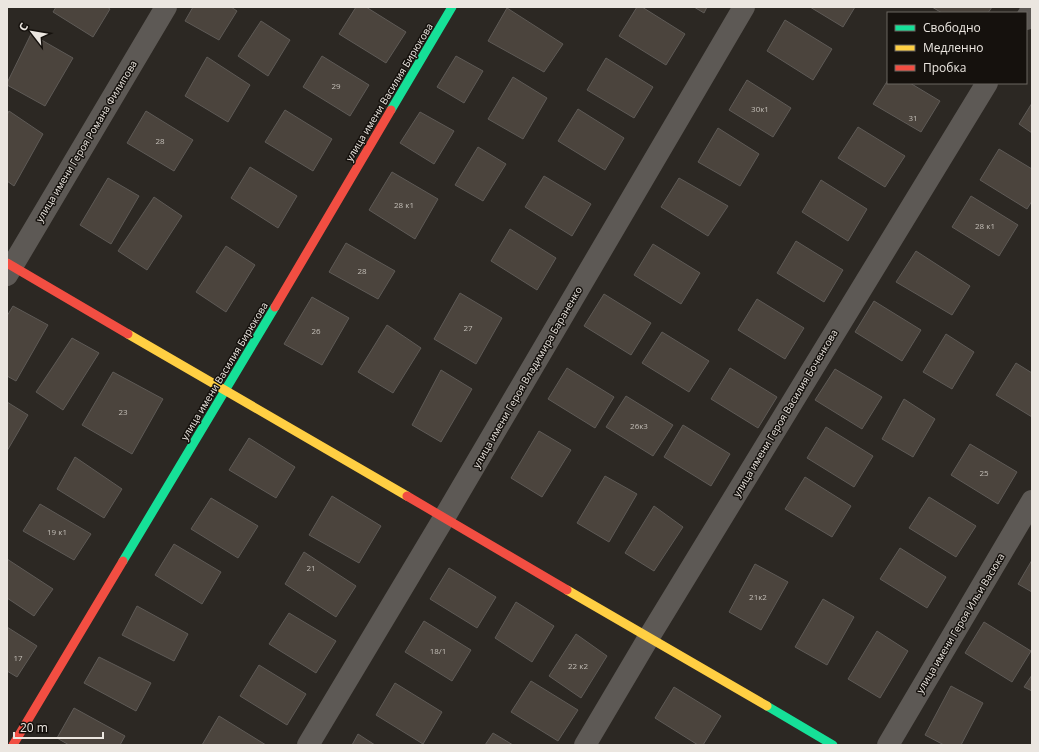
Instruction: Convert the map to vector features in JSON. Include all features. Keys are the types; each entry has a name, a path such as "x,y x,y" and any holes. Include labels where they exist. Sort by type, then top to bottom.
{"street":[{"name":"улица имени Героя Романа Филипова","path":"9,268 166,7"},
{"name":"улица имени Василия Бирюкова","path":"14,745 452,7"},
{"name":"улица имени Героя Владимира Бараненко","path":"308,745 444,518 744,7"},
{"name":"улица имени Героя Василия Боченкова","path":"585,745 649,637 986,84"},
{"path":"9,268 226,390 833,745"},
{"name":"улица имени Героя Ильи Васюка","path":"888,745 1032,501"}],"building":[{"path":"56,7 107,7 110,9 93,37 53,12"},
{"path":"193,7 231,7 237,11 219,40 185,21"},
{"path":"356,7 366,7 406,32 386,63 339,34"},
{"path":"637,7 642,7 685,34 666,65 619,36"},
{"path":"694,7 707,7 704,13"},
{"path":"810,7 855,7 843,27"},
{"path":"932,7 992,7 989,12 940,12"},
{"path":"507,8 563,44 544,72 488,41"},
{"path":"785,20 832,49 813,80 767,51"},
{"path":"261,21 290,40 268,76 238,56"},
{"path":"31,34 73,58 45,106 7,85"},
{"path":"322,56 369,85 350,116 303,87"},
{"path":"456,56 483,71 464,103 437,87"},
{"path":"207,57 250,85 228,122 185,96"},
{"path":"606,58 653,87 634,118 587,90"},
{"path":"513,77 547,98 523,139 488,119"},
{"path":"747,80 791,108 773,137 729,110"},
{"path":"887,82 887,84 912,84 940,101 921,132 873,104"},
{"path":"1032,103 1032,133 1019,124"},
{"path":"578,109 624,138 605,170 558,141"},
{"path":"285,110 332,139 313,171 265,142"},
{"path":"9,111 43,134 14,186 7,181 7,115"},
{"path":"146,111 193,140 174,171 127,143"},
{"path":"420,112 454,131 434,164 400,143"},
{"path":"858,127 905,156 885,187 838,158"},
{"path":"718,128 759,154 740,186 698,162"},
{"path":"478,147 506,164 483,201 455,185"},
{"path":"999,149 1032,169 1032,201 1027,209 980,180"},
{"path":"250,167 297,196 278,228 231,198"},
{"path":"392,172 438,199 415,239 369,210"},
{"path":"544,176 591,204 572,236 525,207"},
{"path":"108,178 139,196 111,244 80,225"},
{"path":"679,178 728,206 708,236 661,207"},
{"path":"821,180 867,209 848,241 802,212"},
{"path":"971,196 1018,225 999,256 952,227"},
{"path":"154,197 182,216 147,270 118,251"},
{"path":"510,229 556,258 537,290 491,261"},
{"path":"796,241 843,270 824,302 777,273"},
{"path":"346,243 395,271 378,299 329,272"},
{"path":"653,244 700,273 681,304 634,275"},
{"path":"226,246 255,265 226,312 196,292"},
{"path":"916,251 970,286 952,315 896,282"},
{"path":"460,293 502,318 476,364 434,339"},
{"path":"604,294 651,323 631,355 584,326"},
{"path":"312,297 349,318 322,365 284,344"},
{"path":"757,299 804,328 785,359 738,330"},
{"path":"874,301 921,330 902,361 855,332"},
{"path":"13,306 48,325 16,381 7,376 7,316"},
{"path":"387,325 421,348 393,393 358,372"},
{"path":"662,332 709,361 689,392 642,363"},
{"path":"946,334 974,352 952,389 923,372"},
{"path":"72,338 99,353 63,410 36,392"},
{"path":"1016,363 1032,373 1032,417 996,395"},
{"path":"567,368 614,397 595,428 548,399"},
{"path":"730,368 777,397 758,428 711,399"},
{"path":"835,369 882,397 862,429 815,400"},
{"path":"441,370 472,389 441,442 412,425"},
{"path":"113,372 163,399 132,454 82,425"},
{"path":"626,396 673,425 653,456 606,427"},
{"path":"904,399 935,419 913,457 882,439"},
{"path":"7,402 28,415 7,451"},
{"path":"683,425 730,454 711,486 664,457"},
{"path":"826,427 873,456 854,487 807,458"},
{"path":"539,431 571,450 542,497 511,478"},
{"path":"249,438 295,467 276,498 229,470"},
{"path":"970,444 1017,472 998,504 951,475"},
{"path":"75,457 122,489 104,518 57,489"},
{"path":"605,476 637,494 609,542 577,523"},
{"path":"805,477 851,506 832,537 785,509"},
{"path":"332,496 381,526 359,563 309,535"},
{"path":"929,497 976,526 956,557 909,528"},
{"path":"211,498 258,526 238,558 191,529"},
{"path":"40,504 91,534 74,560 23,531"},
{"path":"654,506 683,527 654,571 625,553"},
{"path":"174,544 221,572 202,604 155,575"},
{"path":"900,548 946,577 927,608 880,579"},
{"path":"304,552 356,586 336,617 285,584"},
{"path":"7,559 53,589 34,616 7,598"},
{"path":"1032,560 1032,592 1018,584"},
{"path":"755,564 788,582 761,630 729,612"},
{"path":"449,568 496,597 477,628 430,599"},
{"path":"823,599 854,617 827,665 795,647"},
{"path":"516,602 554,626 532,662 495,638"},
{"path":"137,606 188,634 174,661 122,635"},
{"path":"289,613 336,641 316,673 269,644"},
{"path":"424,621 471,650 452,681 405,652"},
{"path":"984,622 1031,651 1012,682 965,653"},
{"path":"7,627 37,646 17,677 7,671"},
{"path":"877,631 908,651 880,698 848,679"},
{"path":"576,634 607,656 581,698 549,676"},
{"path":"99,657 151,683 136,711 84,683"},
{"path":"259,665 306,694 287,725 240,696"},
{"path":"1032,675 1032,691 1024,687"},
{"path":"531,681 578,710 558,741 511,712"},
{"path":"395,683 442,712 423,744 376,715"},
{"path":"951,686 983,703 961,745 944,745 925,735"},
{"path":"674,687 721,716 703,745 698,745 655,718"},
{"path":"74,708 125,736 120,745 69,745 57,738"},
{"path":"219,716 266,745 202,745"},
{"path":"493,733 513,745 485,745"},
{"path":"358,734 375,745 352,745"}],"traffic: fast":[{"path":"391,110 452,7"},
{"path":"123,561 275,307"},
{"path":"767,706 833,745"}],"traffic: slow":[{"path":"128,334 407,496"},
{"path":"567,590 767,706"}],"traffic: jam":[{"path":"275,307 391,110"},
{"path":"7,263 128,334"},
{"path":"407,496 567,590"},
{"path":"13,745 123,561"}]}
